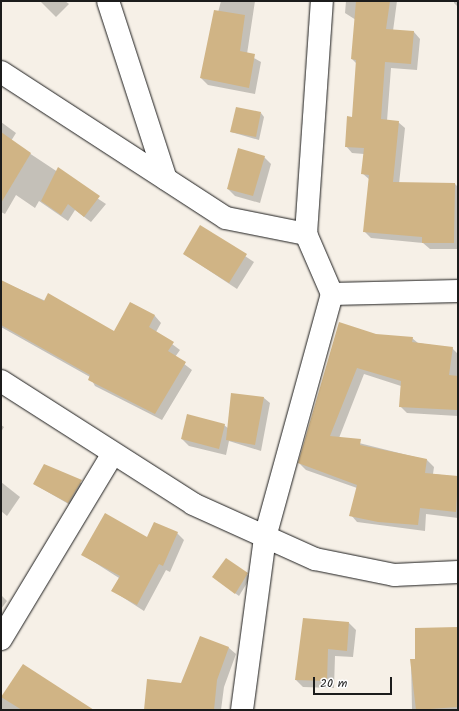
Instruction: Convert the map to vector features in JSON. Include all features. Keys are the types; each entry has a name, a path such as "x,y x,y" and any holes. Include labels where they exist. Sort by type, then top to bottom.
{"street":[{"path":"108,1 166,179"},
{"path":"242,710 265,536 332,294 306,234 322,1"},
{"path":"1,72 226,218 306,234"},
{"path":"332,294 458,291"},
{"path":"1,381 112,455 193,504 315,559 394,575 458,572"},
{"path":"1,639 112,455"}],"building":[{"path":"356,1 390,1 386,29 414,31 411,64 385,62 381,119 399,121 393,182 455,183 454,243 422,243 422,237 363,232 369,175 361,174 364,148 345,147 347,116 352,117 356,60 351,59"},
{"path":"214,10 245,15 240,51 255,54 249,88 200,78"},
{"path":"236,107 261,112 256,137 230,132"},
{"path":"1,132 31,153 1,203"},
{"path":"238,148 265,156 253,196 227,189"},
{"path":"58,167 100,196 84,217 68,204 61,215 41,201"},
{"path":"200,225 247,254 229,283 183,254"},
{"path":"1,280 44,301 48,293 114,331 130,302 155,315 149,327 174,342 168,351 186,362 155,414 88,380 90,375 1,325"},
{"path":"339,322 376,334 413,337 412,342 453,347 449,375 458,376 457,410 399,407 401,381 357,368 330,436 361,439 360,445 427,459 425,473 458,476 456,512 420,508 418,525 378,522 349,516 357,485 298,463"},
{"path":"231,393 264,397 255,445 226,440"},
{"path":"187,414 225,424 219,449 181,439"},
{"path":"44,464 82,480 68,503 33,484"},
{"path":"105,513 147,537 154,522 178,532 163,566 159,564 137,605 111,591 120,576 81,555"},
{"path":"226,558 248,573 235,594 212,577"},
{"path":"303,618 349,622 347,651 328,649 327,681 295,680"},
{"path":"458,627 458,707 416,710 410,659 415,659 415,628"},
{"path":"200,636 229,647 217,680 214,710 144,710 147,679 181,683"},
{"path":"23,664 94,710 22,710 1,697"}]}
